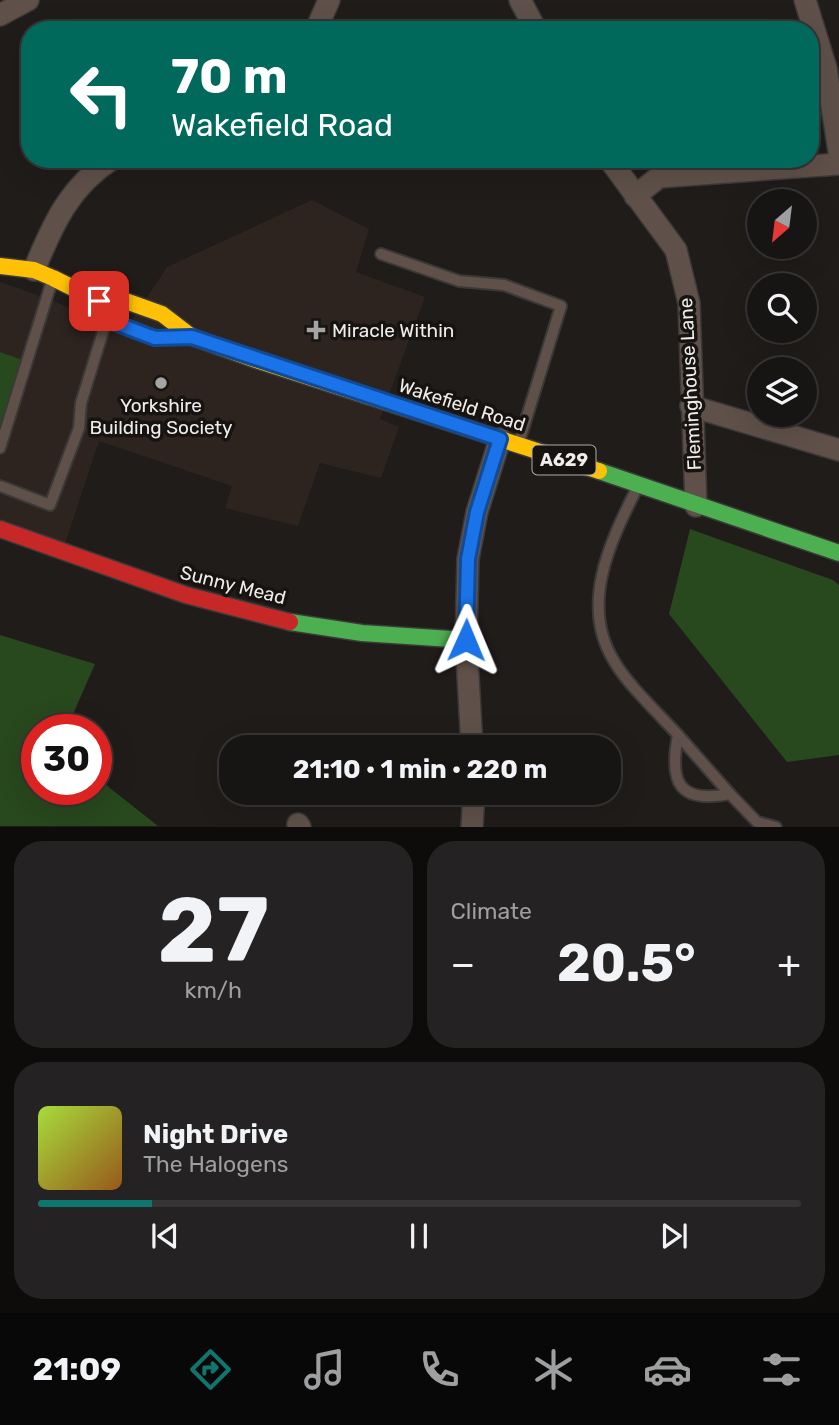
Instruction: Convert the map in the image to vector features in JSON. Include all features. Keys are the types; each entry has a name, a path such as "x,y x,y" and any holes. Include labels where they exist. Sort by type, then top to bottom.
{"main road":[{"name":"A629","path":"9,250 44,274"},
{"name":"Wakefield Road","path":"0,266 44,274 106,305 113,322 123,326"},
{"name":"Wakefield Road","path":"106,305 120,299 162,314 192,337 839,553"},
{"name":"Wakefield Road","path":"167,338 192,337"},
{"name":"Sunny Mead","path":"0,529 169,591 301,624 375,634 466,640"}],"street":[{"path":"0,15 28,0"},
{"path":"320,21 329,0"},
{"path":"520,0 531,21"},
{"path":"805,0 812,21"},
{"path":"819,43 827,68 839,152"},
{"path":"819,165 839,164"},
{"path":"44,274 53,225 75,190 98,168"},
{"name":"Fleminghouse Lane","path":"615,168 676,250 689,303 696,506"},
{"path":"635,196 659,177 784,168"},
{"path":"691,406 839,450"},
{"path":"471,735 466,640 468,559 477,512 509,442"},
{"path":"472,827 473,805"}],"lane":[{"path":"381,254 459,281 504,285 561,306 509,442"},
{"path":"0,448 44,274"},
{"path":"0,486 50,505 79,428 81,402 106,305"},
{"path":"639,485 603,567 597,606 601,638 615,663 730,794 757,822 776,827"},
{"path":"678,735 674,771 683,789 697,797 730,794"}],"shaded area":[{"path":"312,200 369,229 356,272 425,297 380,419 399,427 381,478 320,463 298,526 225,508 232,486 99,441 65,544 0,522 0,431 26,361 0,352 0,282 52,300 123,334 167,267"}],"green space":[{"path":"0,352 26,361 0,431"},
{"path":"690,529 833,580 839,585 839,755 787,762 669,614"},
{"path":"0,635 95,664 73,714 21,714 21,805 112,805 112,790 158,826 0,826"}],"traffic: fast":[{"path":"599,471 839,553"},
{"path":"290,622 362,633 466,640"}],"traffic: slow":[{"path":"0,266 34,270 53,278 99,301 113,321"},
{"path":"99,301 120,299 162,314 192,337 256,360 599,471"}],"traffic: jam":[{"path":"0,529 186,595 290,622"}],"place":[{"name":"Miracle Within","path":"316,330"},
{"name":"Yorkshire Building Society","path":"161,383"}],"route":[{"path":"99,301 113,322 155,338 192,337 500,439 477,512 468,559 466,640"}]}
